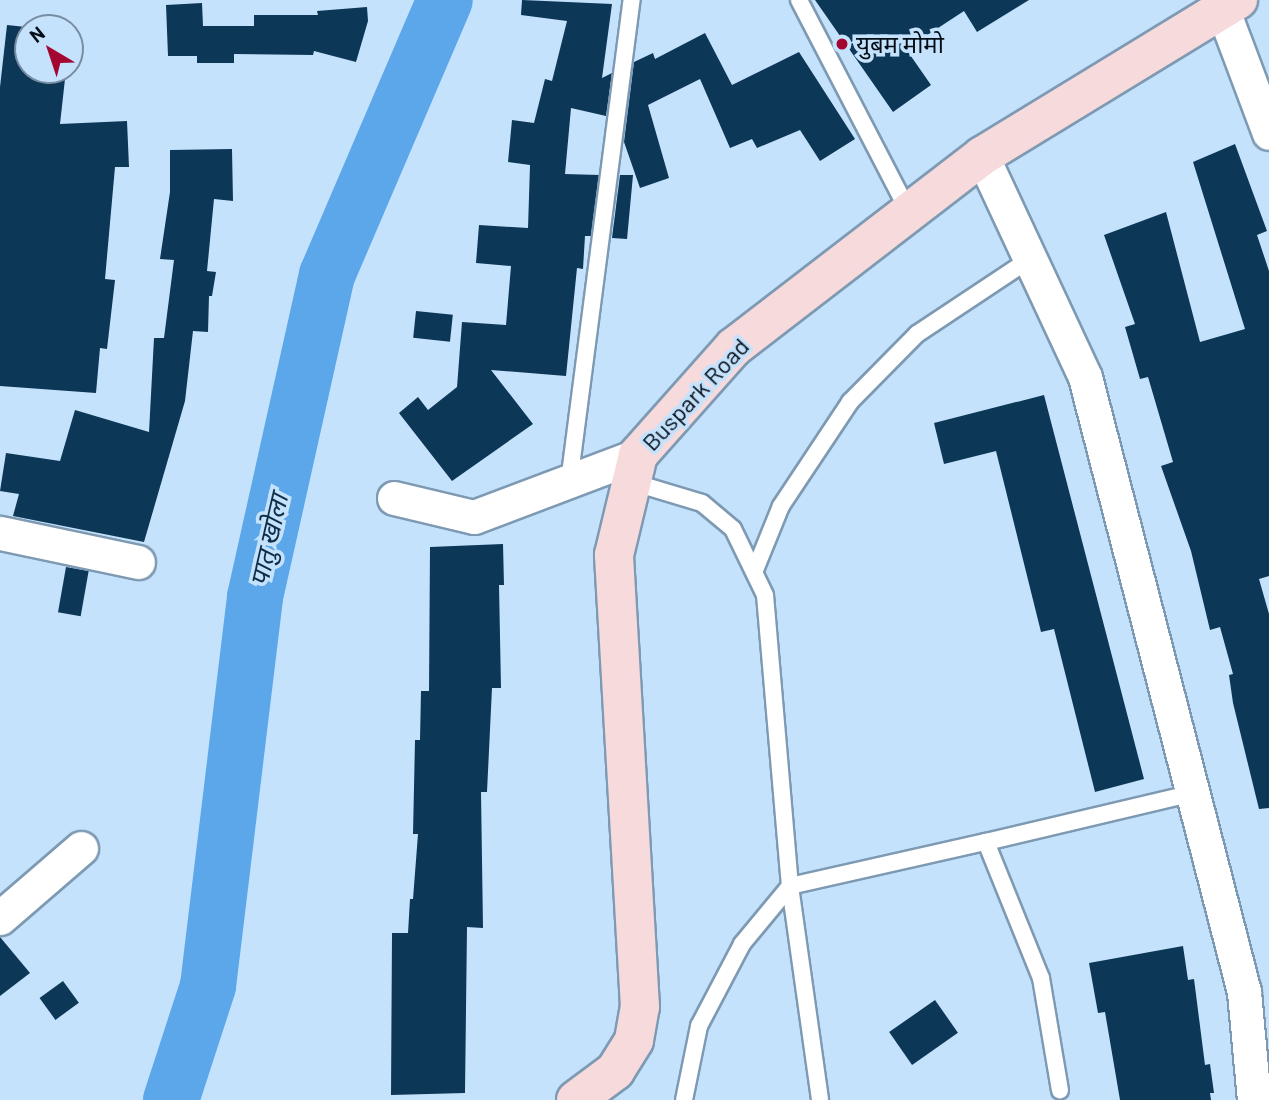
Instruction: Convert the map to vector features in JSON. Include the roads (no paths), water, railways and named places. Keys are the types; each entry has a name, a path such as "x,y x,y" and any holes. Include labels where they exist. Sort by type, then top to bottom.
{"main road":[{"name":"Buspark Road","path":"576,1100 615,1071 634,1041 640,1007 614,555 635,468 734,347 982,156 1227,4"}],"street":[{"path":"1227,4 1269,133"},
{"path":"982,156 1085,377 1244,992 1254,1100"},
{"path":"394,498 474,517 569,482 635,468"},
{"path":"0,533 138,562"},
{"path":"0,918 81,848"}],"lane":[{"path":"569,482 632,0"},
{"path":"799,0 909,213"},
{"path":"755,569 780,506 850,402 917,334 1030,259"},
{"path":"635,468 702,503 733,529 755,569 765,595 790,887 820,1100"},
{"path":"684,1100 699,1026 742,944 790,887 1194,793"},
{"path":"986,842 1041,978 1060,1090"}],"waterway":[{"name":"पातु खोला","path":"171,1100 208,986 255,597 327,275 445,0"}],"place":[{"name":"युबम मोमो","path":"842,44"}]}
